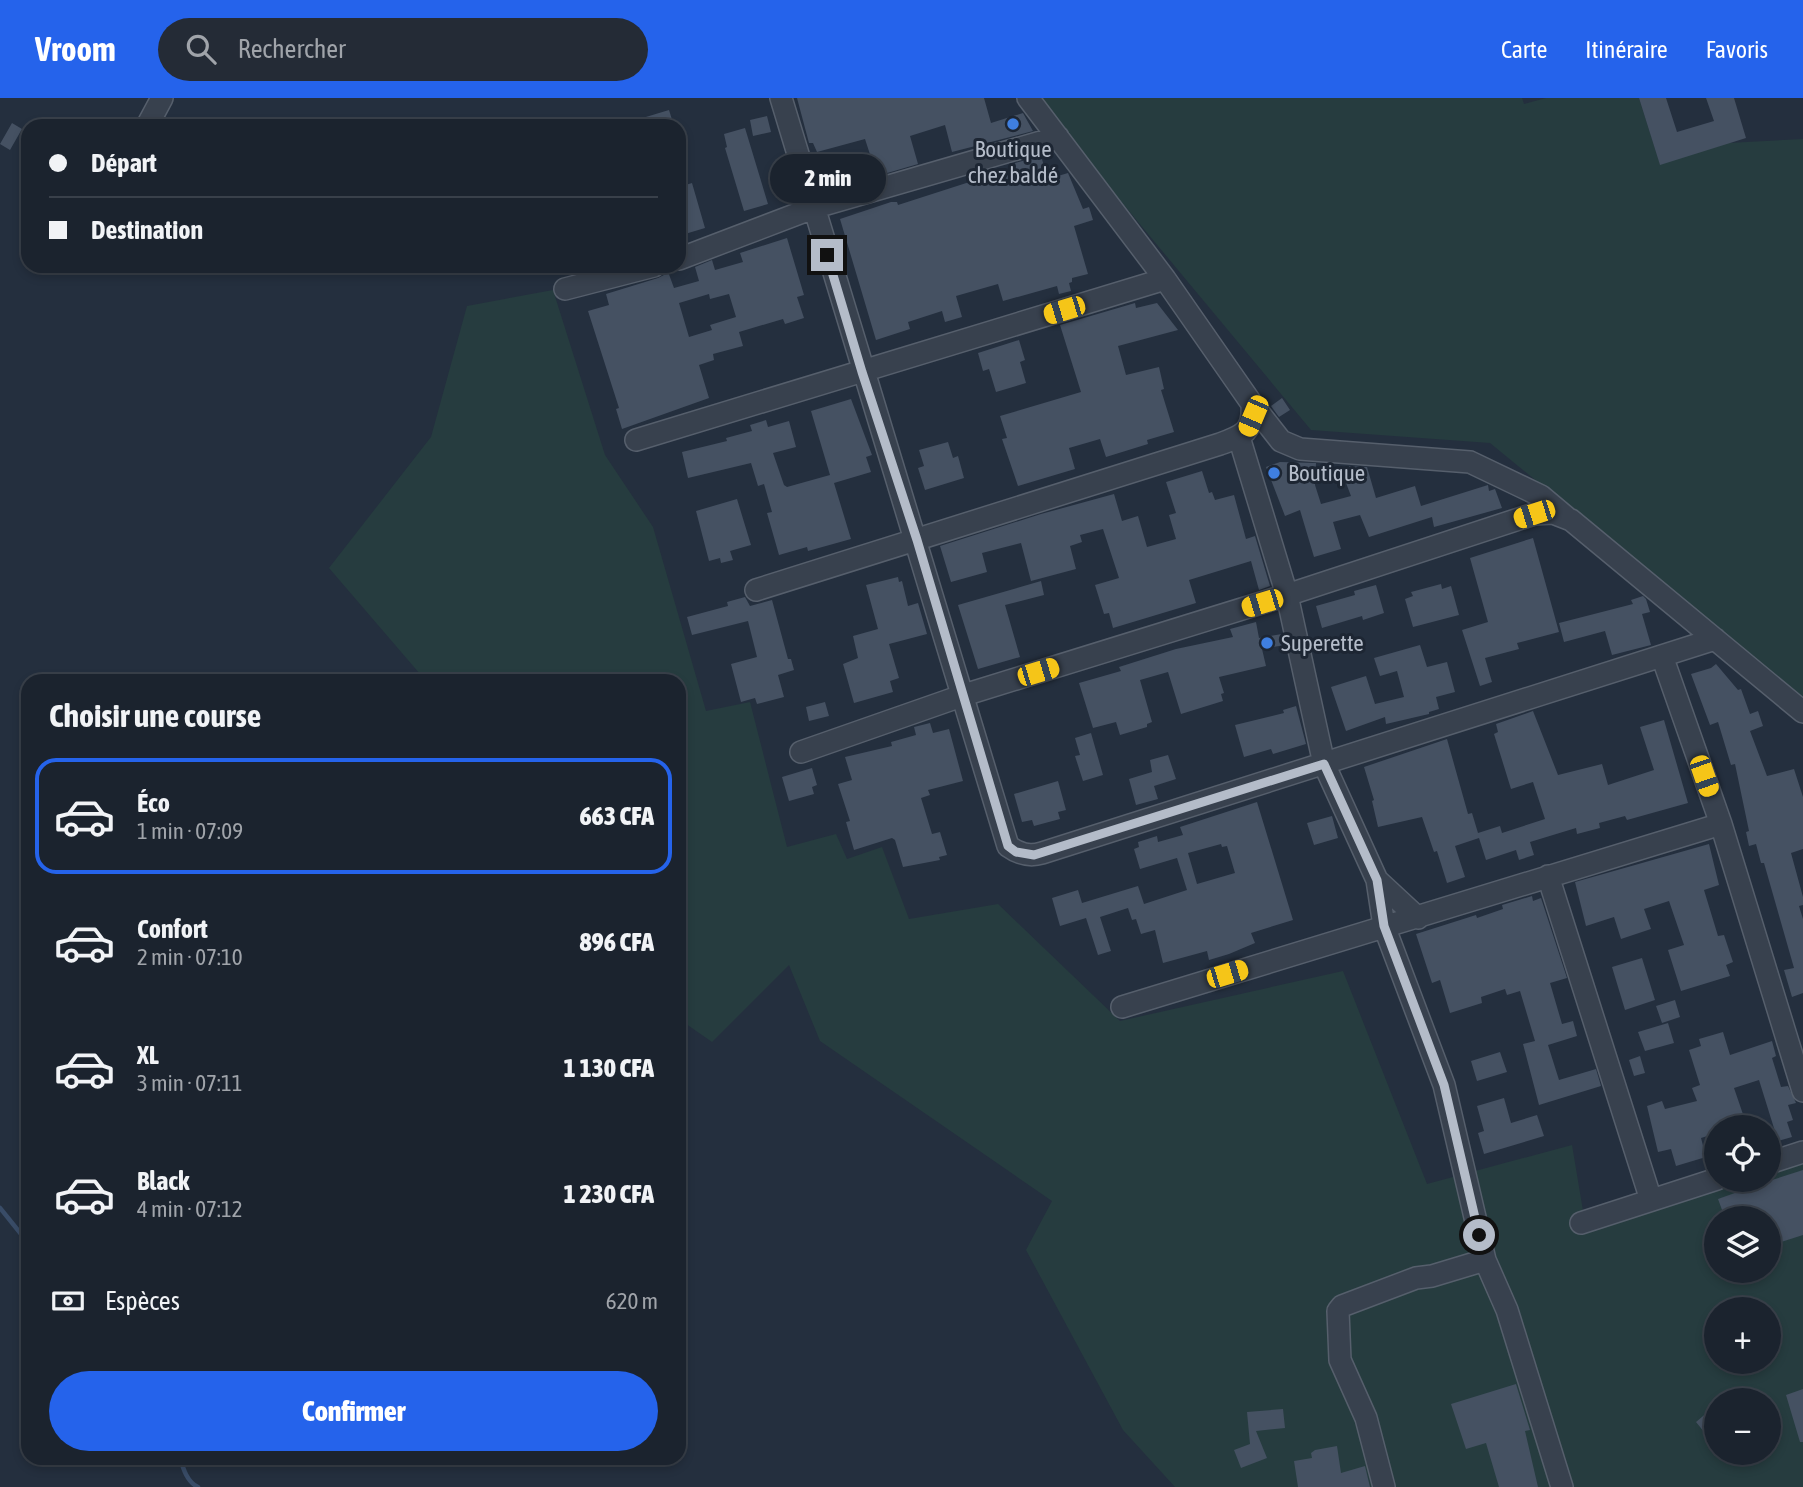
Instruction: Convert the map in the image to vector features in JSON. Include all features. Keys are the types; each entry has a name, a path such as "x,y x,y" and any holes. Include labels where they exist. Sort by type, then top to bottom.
{"street":[{"path":"152,119 162,98"},
{"path":"781,98 1008,846 1025,855 1042,853 1715,639"},
{"path":"1028,98 1165,279 1281,441 1300,449 1470,462 1541,496 1803,712"},
{"path":"686,256 813,208 1058,138"},
{"path":"565,289 627,273"},
{"path":"636,440 1165,279"},
{"path":"756,590 1240,437 1248,430 1253,416 1252,404"},
{"path":"1240,437 1287,596 1324,764 1377,880 1384,926 1444,1085 1485,1260 1507,1310 1562,1487"},
{"path":"802,752 964,695 1287,596 1534,514 1553,513 1571,520"},
{"path":"1662,656 1721,824 1803,1091"},
{"path":"1122,1007 1721,824"},
{"path":"1548,876 1651,1200"},
{"path":"1377,880 1418,918"},
{"path":"1781,1159 1803,1152"},
{"path":"1581,1223 1704,1183"},
{"path":"1384,1487 1366,1418 1340,1360 1338,1311 1342,1306 1416,1278 1485,1260"}],"green space":[{"path":"1035,98 1522,98 1524,104 1546,98 1639,98 1660,164 1728,143 1803,139 1803,699 1490,443 1311,430"},
{"path":"553,290 605,455 653,527 706,711 750,702 787,847 836,834 847,859 882,847 909,919 998,904 1120,1021 1343,971 1427,1184 1572,1145 1586,1229 1708,1192 1781,1192 1781,1169 1803,1163 1803,1487 1175,1487 1123,1430 1026,1250 1052,1201 820,1041 789,965 712,1042 686,1024 686,674 420,674 329,568 431,437 467,306"}],"building":[{"path":"797,98 984,98 991,123 1023,113 1033,131 952,152 945,125 910,136 918,164 877,176 865,139 817,152 813,143 809,143"},
{"path":"1639,98 1666,98 1677,132 1714,121 1706,98 1734,98 1746,138 1660,165"},
{"path":"669,110 672,119 639,119"},
{"path":"767,116 771,132 753,136 750,120"},
{"path":"12,123 21,128 10,150 0,144"},
{"path":"745,128 768,204 744,211 725,148 724,134"},
{"path":"1041,156 1048,179 1068,173 1083,209 1089,207 1093,220 1074,226 1088,274 1072,278 1069,283 1071,291 1059,294 1057,286 1003,301 998,284 956,296 962,317 945,322 942,311 908,322 910,329 876,340 840,219 891,202 897,202 898,205 1016,167 1015,163"},
{"path":"692,183 705,228 686,234 686,185"},
{"path":"787,238 804,295 797,297 804,318 785,324 783,319 739,332 743,346 713,354 714,360 699,365 709,398 622,429 616,409 619,408 588,311 609,305 606,294 658,278 665,273 668,273 674,288 699,281 695,267 712,260 715,270 743,262 740,253","holes":["709,294 710,299 729,294 736,317 710,325 712,330 689,337 679,303"]},
{"path":"1135,303 1136,308 1157,303 1178,330 1118,346 1126,375 1159,367 1164,389 1161,390 1174,432 1147,440 1148,444 1106,457 1100,439 1069,448 1075,469 1018,486 1002,439 1007,438 1000,416 1081,392 1060,325"},
{"path":"1019,340 1025,360 1020,362 1026,383 996,392 989,369 983,371 978,353"},
{"path":"1282,398 1290,410 1279,417 1271,406"},
{"path":"851,399 872,455 866,457 871,472 834,483 851,539 808,551 807,547 779,555 767,513 772,512 764,484 758,486 751,463 688,478 682,452 727,441 726,438 752,431 750,425 766,420 768,427 789,421 796,447 773,453 784,485 787,487 830,475 811,411"},
{"path":"948,442 953,458 958,456 964,478 925,490 918,468 924,466 919,450"},
{"path":"1280,462 1316,463 1315,485 1321,504 1351,496 1346,483 1353,481 1349,466 1367,467 1376,498 1415,486 1421,506 1488,485 1489,491 1495,489 1502,508 1434,527 1432,517 1369,537 1360,515 1333,522 1341,549 1314,557 1300,510 1285,516 1266,467"},
{"path":"1202,471 1209,493 1212,492 1215,500 1234,495 1246,539 1255,536 1270,586 1259,590 1251,561 1189,580 1196,603 1113,628 1109,613 1104,614 1095,585 1119,578 1103,529 1080,535 1082,542 1070,546 1076,569 1031,581 1021,543 982,553 987,572 951,582 940,546 1114,494 1122,521 1138,516 1147,547 1176,539 1169,515 1176,513 1166,482"},
{"path":"737,499 751,545 730,551 733,560 721,563 720,558 709,561 696,511"},
{"path":"1533,538 1559,632 1517,643 1519,649 1485,658 1492,682 1480,686 1462,630 1488,622 1470,558"},
{"path":"898,577 899,582 902,581 908,606 918,603 927,634 889,644 899,678 890,681 893,692 854,703 843,664 858,658 853,636 878,629 866,585"},
{"path":"1041,581 1044,595 1005,605 1020,657 978,669 958,605"},
{"path":"1441,584 1442,589 1451,586 1459,615 1413,627 1405,599 1413,596 1411,592"},
{"path":"1376,585 1384,613 1363,620 1362,616 1322,628 1316,606 1355,595 1354,591"},
{"path":"1643,596 1650,612 1642,614 1651,645 1612,655 1605,631 1564,642 1559,623 1633,604 1631,600"},
{"path":"745,597 750,606 772,600 788,659 791,659 794,670 778,675 784,697 757,704 755,698 741,702 731,664 757,657 748,621 692,635 687,617 728,606 727,602"},
{"path":"1256,622 1259,638 1282,634 1285,645 1262,649 1266,666 1219,677 1224,693 1221,694 1223,701 1181,714 1168,672 1140,680 1152,722 1147,724 1147,727 1120,735 1116,722 1093,728 1079,683 1121,671 1119,667 1176,649 1233,637 1230,629"},
{"path":"1420,645 1427,667 1447,662 1455,692 1436,697 1439,709 1429,714 1386,724 1385,717 1346,731 1331,687 1366,676 1375,704 1404,697 1397,671 1380,676 1374,658"},
{"path":"1716,664 1738,690 1741,689 1750,714 1758,711 1763,726 1750,731 1767,776 1794,769 1803,797 1803,849 1791,853 1803,897 1803,905 1799,906 1803,919 1803,993 1792,997 1784,970 1794,968 1764,863 1761,863 1756,844 1749,846 1746,832 1749,831 1735,764 1731,765 1718,722 1710,725 1691,674"},
{"path":"825,702 829,716 809,721 806,707"},
{"path":"1296,706 1306,744 1273,754 1271,749 1244,757 1235,725 1284,713 1283,710"},
{"path":"1533,711 1558,775 1602,764 1608,785 1654,770 1640,727 1664,720 1688,803 1627,820 1625,816 1599,823 1600,828 1577,834 1576,828 1530,842 1534,855 1519,860 1516,850 1486,860 1479,838 1455,846 1465,877 1447,883 1422,817 1378,827 1372,801 1374,800 1364,767 1447,739 1468,814 1472,813 1478,833 1500,826 1502,833 1545,819 1533,782 1511,789 1494,734 1498,732 1496,724"},
{"path":"930,723 933,733 949,729 963,781 928,790 930,795 921,798 932,834 940,832 947,855 939,857 940,860 903,867 892,838 854,850 846,822 850,821 838,784 852,780 845,757 892,746 891,742 916,735 914,727"},
{"path":"1091,733 1103,775 1083,781 1075,756 1080,755 1075,738"},
{"path":"1168,755 1176,779 1154,786 1158,799 1136,805 1129,779 1152,772 1150,760"},
{"path":"812,768 817,785 812,787 814,794 789,801 782,777"},
{"path":"1058,781 1066,810 1058,812 1060,819 1034,826 1032,820 1022,822 1014,794"},
{"path":"1257,802 1293,920 1251,933 1255,943 1229,954 1209,960 1207,951 1163,963 1155,930 1141,934 1136,919 1132,920 1128,908 1100,917 1111,951 1098,955 1086,918 1060,926 1052,898 1078,890 1082,903 1138,886 1144,904 1187,890 1177,858 1140,869 1134,849 1139,847 1138,842 1157,836 1158,842 1183,835 1180,827","holes":["1221,844 1222,847 1227,846 1235,873 1197,884 1188,853"]},
{"path":"1332,816 1338,838 1314,845 1307,823"},
{"path":"1709,844 1719,885 1704,890 1718,936 1724,935 1733,962 1726,965 1730,976 1681,991 1668,950 1684,945 1669,901 1644,909 1651,929 1621,939 1614,917 1586,926 1575,882"},
{"path":"1532,896 1533,901 1541,898 1567,978 1550,983 1562,1024 1573,1021 1577,1036 1548,1045 1559,1080 1596,1069 1601,1086 1539,1105 1523,1044 1535,1041 1520,991 1507,995 1505,989 1481,997 1482,1003 1450,1013 1440,980 1432,983 1416,934 1476,915 1477,918 1503,909 1502,905"},
{"path":"1642,958 1655,1000 1625,1010 1612,967"},
{"path":"1675,1000 1680,1017 1662,1023 1656,1006"},
{"path":"1668,1023 1674,1043 1645,1051 1638,1032"},
{"path":"1723,1032 1730,1055 1772,1041 1776,1056 1772,1058 1781,1087 1788,1086 1796,1103 1788,1105 1793,1120 1787,1122 1792,1137 1781,1140 1781,1115 1770,1115 1759,1080 1734,1088 1743,1115 1704,1115 1704,1137 1701,1138 1704,1158 1676,1166 1671,1149 1658,1152 1647,1106 1662,1101 1665,1109 1697,1101 1692,1088 1700,1085 1689,1050 1701,1046 1699,1039"},
{"path":"1500,1052 1507,1072 1477,1081 1471,1061"},
{"path":"1640,1056 1645,1073 1634,1076 1629,1060"},
{"path":"1504,1098 1511,1123 1537,1115 1544,1136 1484,1154 1478,1133 1484,1131 1477,1106"},
{"path":"1803,1170 1803,1235 1781,1242 1781,1206 1721,1206 1718,1199 1738,1192 1781,1192 1781,1177"},
{"path":"1516,1384 1530,1430 1525,1431 1538,1487 1499,1487 1486,1443 1466,1449 1451,1404"},
{"path":"1803,1389 1803,1442 1800,1442 1786,1395"},
{"path":"1283,1409 1285,1428 1256,1431 1267,1458 1241,1468 1234,1450 1250,1444 1247,1412"},
{"path":"1704,1415 1704,1432 1696,1422"},
{"path":"1337,1446 1341,1473 1365,1466 1370,1487 1298,1487 1294,1461 1312,1458 1311,1453 1315,1450"}],"waterway":[{"path":"0,1208 21,1234"},
{"path":"182,1465 188,1478 198,1487"}],"place":[{"name":"Boutique chez baldé","path":"1013,124"},
{"name":"Boutique","path":"1274,473"},
{"name":"Superette","path":"1267,643"}],"route":[{"path":"827,255 917,540 1008,846 1016,852 1034,855 1324,764 1377,880 1384,926 1444,1085 1479,1235"}]}
